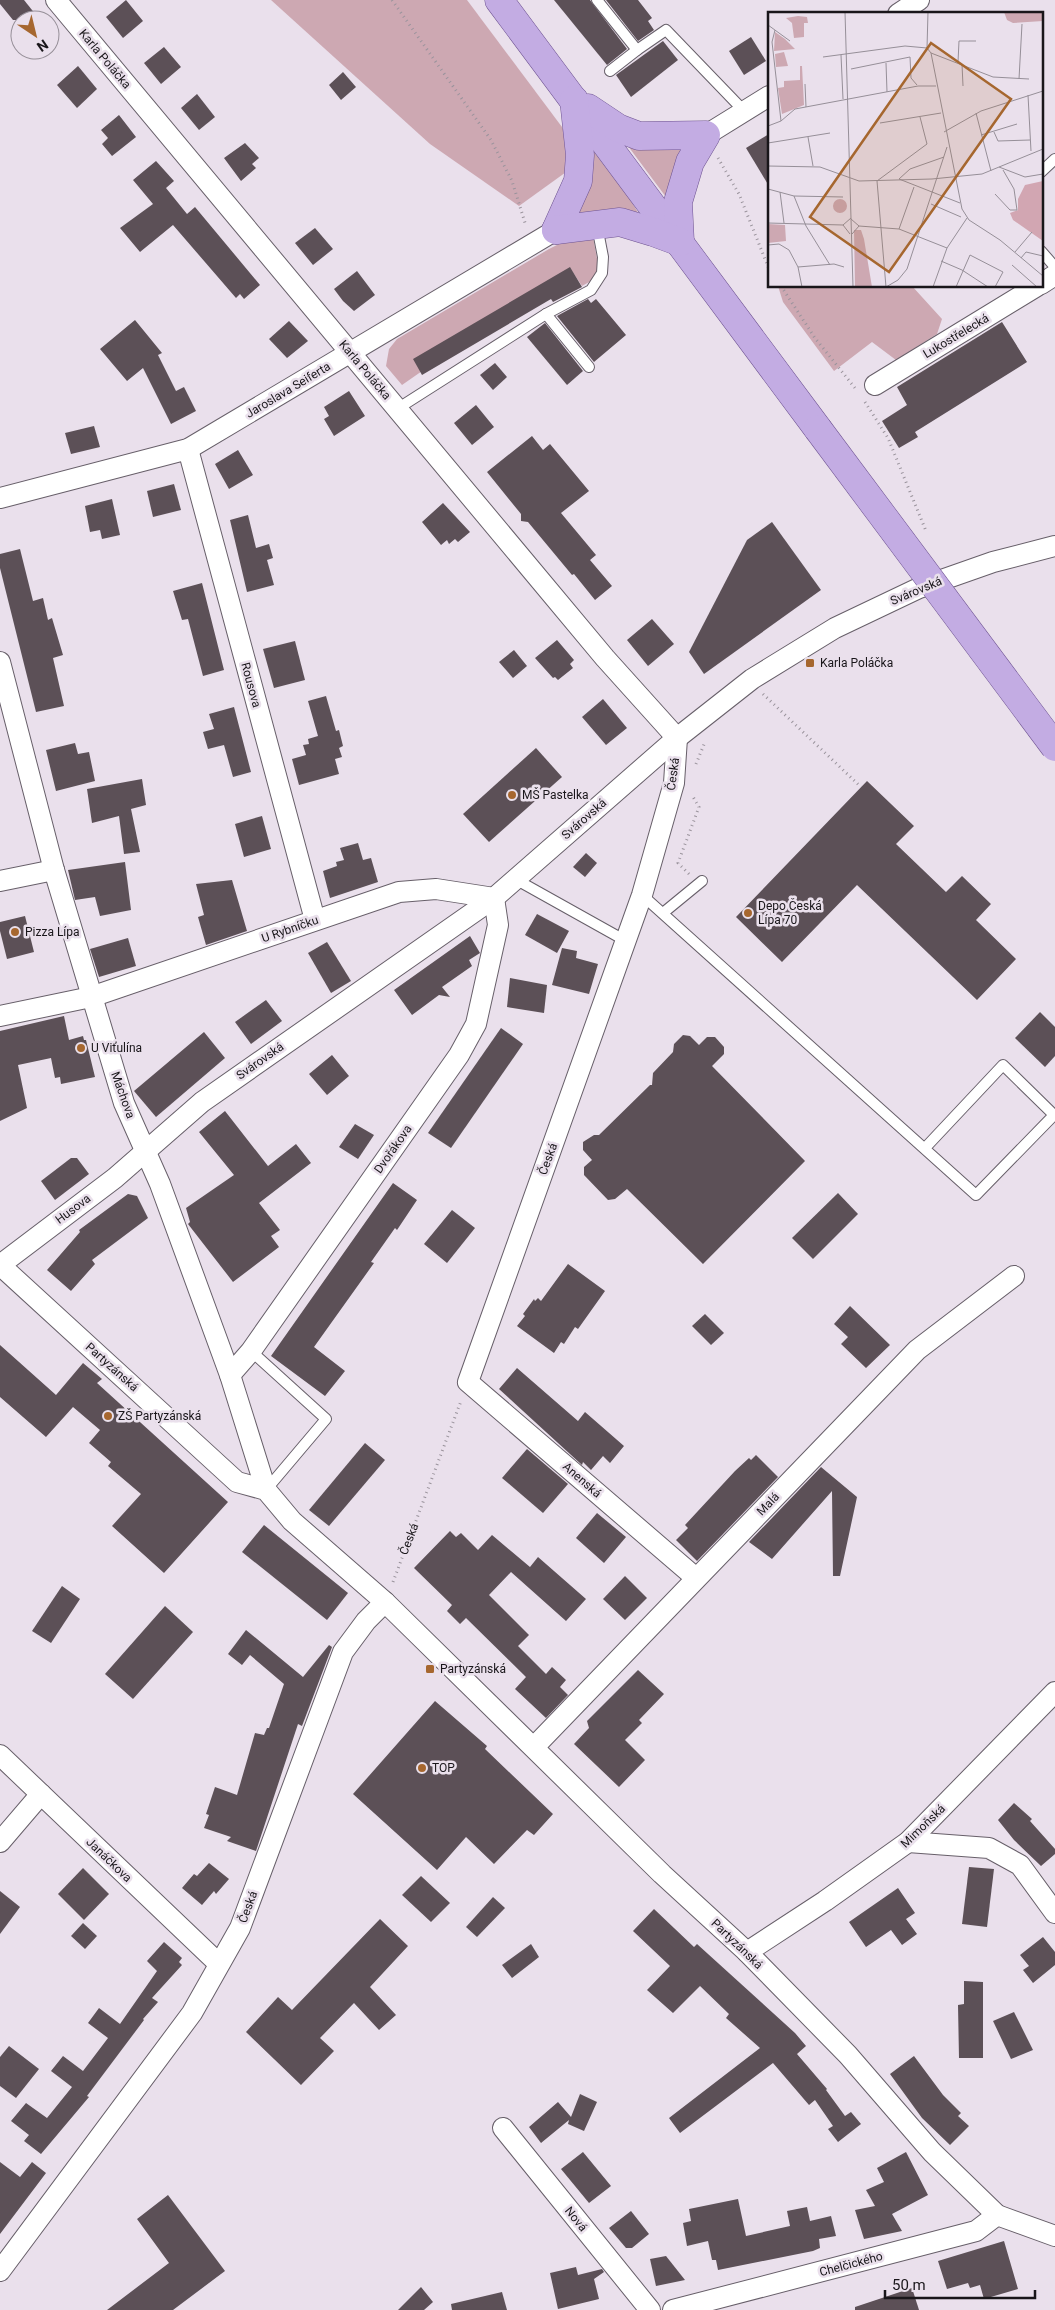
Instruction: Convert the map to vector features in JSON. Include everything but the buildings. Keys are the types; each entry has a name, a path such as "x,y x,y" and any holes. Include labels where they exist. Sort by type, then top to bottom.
{"main road":[{"path":"499,0 1055,746"},
{"path":"574,99 618,128 639,136 706,135"},
{"path":"556,230 578,181 580,155 574,99"},
{"path":"680,242 678,202 690,162 706,135"},
{"path":"556,230 620,222 680,242"}],"street":[{"name":"Karla Poláčka","path":"56,0 605,658 677,738"},
{"path":"901,12 919,0"},
{"path":"706,135 768,97"},
{"name":"Jaroslava Seiferta","path":"0,498 188,449 556,230"},
{"path":"1042,283 1055,275"},
{"name":"Lukostřelecká","path":"875,385 1034,288"},
{"name":"Rousova","path":"188,449 315,920"},
{"name":"Svárovská","path":"145,1152 202,1102 494,898 677,738 752,679 835,628 920,588 993,562 1055,546"},
{"name":"Máchova","path":"0,662 54,870 124,1103 160,1184 230,1375 266,1490"},
{"name":"Česká","path":"468,1382 642,895 674,783 677,738"},
{"path":"0,881 54,870"},
{"name":"U Rybníčku","path":"0,1016 91,997 399,892 436,889 494,898"},
{"name":"Dvořákova","path":"230,1375 251,1351 453,1063 476,1024 498,924 494,898"},
{"name":"Husova","path":"0,1265 115,1178 145,1152"},
{"name":"Partyzánská","path":"0,1265 237,1482 266,1490 292,1521 386,1602 535,1746 662,1874 747,1952 848,2055 932,2152 997,2215"},
{"name":"Malá","path":"535,1746 917,1350 1014,1276"},
{"name":"Anenská","path":"468,1382 696,1578"},
{"name":"Česká","path":"0,2271 192,2013 240,1928 343,1652 366,1621 386,1602"},
{"name":"Mimoňská","path":"747,1952 825,1902 908,1842 1055,1692"},
{"name":"Janáčkova","path":"0,1755 219,1964"},
{"path":"0,1842 41,1794"},
{"path":"908,1842 989,1848 1020,1865 1055,1913"},
{"name":"Nová","path":"503,2128 650,2310"},
{"path":"997,2215 1055,2236"},
{"name":"Chelčického","path":"673,2310 704,2307 976,2231 997,2215"}],"lane":[{"path":"597,0 637,50"},
{"path":"610,71 666,30 744,111"},
{"path":"1042,171 1055,159"},
{"path":"397,409 546,314 591,290 602,273 603,257 597,225"},
{"path":"1042,252 1055,267"},
{"path":"546,314 589,367"},
{"path":"515,879 626,941"},
{"path":"663,913 702,881"},
{"path":"642,895 925,1148 976,1196 1054,1116 1003,1065 925,1148"},
{"path":"251,1351 326,1419 266,1490"}],"path":[{"path":"392,0 491,140 512,181 532,244"},
{"path":"706,135 739,194 768,266"},
{"path":"782,288 815,338 860,394 888,438 929,540"},
{"path":"761,692 861,787"},
{"path":"694,768 709,733"},
{"path":"690,875 678,863 698,807 691,793"},
{"name":"Česká","path":"386,1602 468,1382"}],"shaded area":[{"path":"271,0 467,0 562,127 580,162 519,206 430,144"},
{"path":"628,146 684,149 666,197"},
{"path":"591,148 630,199 640,216 571,222"},
{"path":"592,232 599,269 591,281 582,286 570,268 402,385 386,366 389,349 397,339 549,249 569,239"},
{"path":"779,288 914,288 942,319 937,334 896,360 872,342 834,371 783,302"}],"place":[{"name":"Karla Poláčka","path":"810,663"},
{"name":"MŠ Pastelka","path":"512,795"},
{"name":"Depo Česká Lípa 70","path":"748,913"},
{"name":"Pizza Lípa","path":"15,932"},
{"name":"U Viťulína","path":"81,1048"},
{"name":"ZŠ Partyzánská","path":"108,1416"},
{"name":"Partyzánská","path":"430,1669"},
{"name":"TOP","path":"422,1768"}]}
